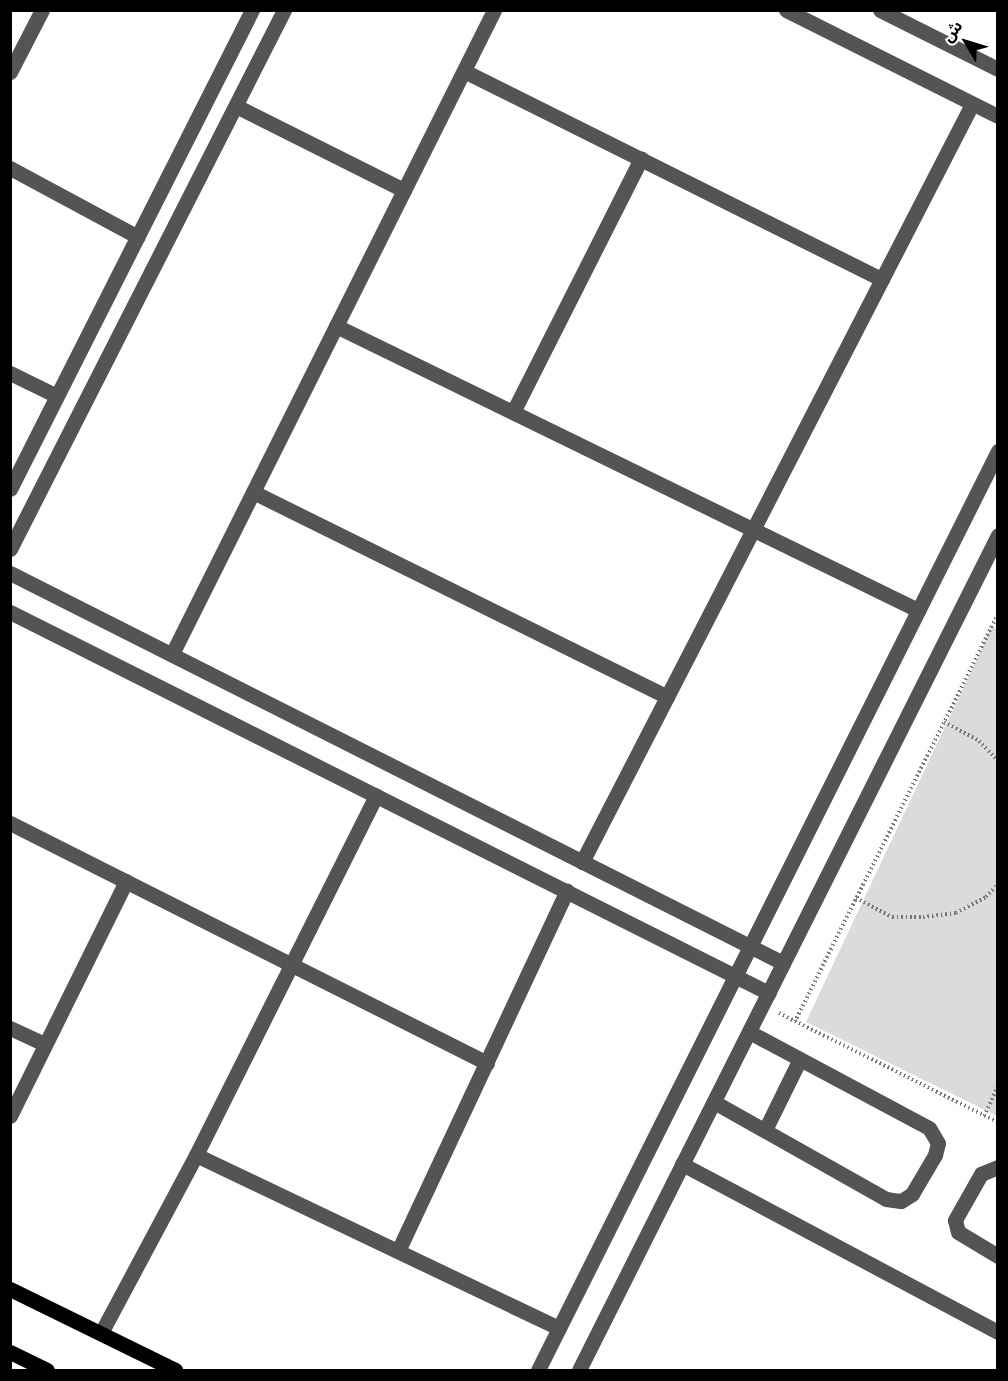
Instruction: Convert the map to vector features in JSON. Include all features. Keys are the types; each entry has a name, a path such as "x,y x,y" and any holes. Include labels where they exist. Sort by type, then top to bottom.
{"main road":[{"path":"10,1289 175,1371"},
{"path":"10,1352 46,1371"}],"street":[{"path":"10,72 42,10"},
{"path":"10,489 252,10"},
{"path":"10,549 284,10"},
{"path":"171,654 494,10"},
{"path":"786,10 998,116"},
{"path":"880,10 998,69"},
{"path":"464,71 882,279"},
{"path":"582,862 972,104"},
{"path":"236,106 404,190"},
{"path":"513,412 641,159"},
{"path":"10,168 138,237"},
{"path":"336,326 918,610"},
{"path":"10,373 57,396"},
{"path":"538,1371 998,451"},
{"path":"253,492 667,697"},
{"path":"579,1371 783,963 992,560 998,535"},
{"path":"10,573 783,963"},
{"path":"10,612 769,993"},
{"path":"101,1333 196,1155 376,795"},
{"path":"10,823 487,1063"},
{"path":"10,1116 126,881"},
{"path":"398,1251 567,891"},
{"path":"10,1028 45,1044"},
{"path":"714,1102 886,1198 901,1201 912,1194 935,1155 938,1143 929,1128 749,1032"},
{"path":"765,1130 800,1059"},
{"path":"196,1155 559,1328"},
{"path":"682,1164 998,1332"},
{"path":"998,1167 981,1174 955,1220 958,1232 998,1256"}],"path":[{"path":"997,616 795,1021 998,1122"},
{"path":"944,722 979,741 998,761"},
{"path":"856,898 892,916 956,913 986,897 998,884"},
{"path":"984,1116 998,1086"}],"shaded area":[{"path":"992,627 998,630 997,1116 806,1022"}]}
